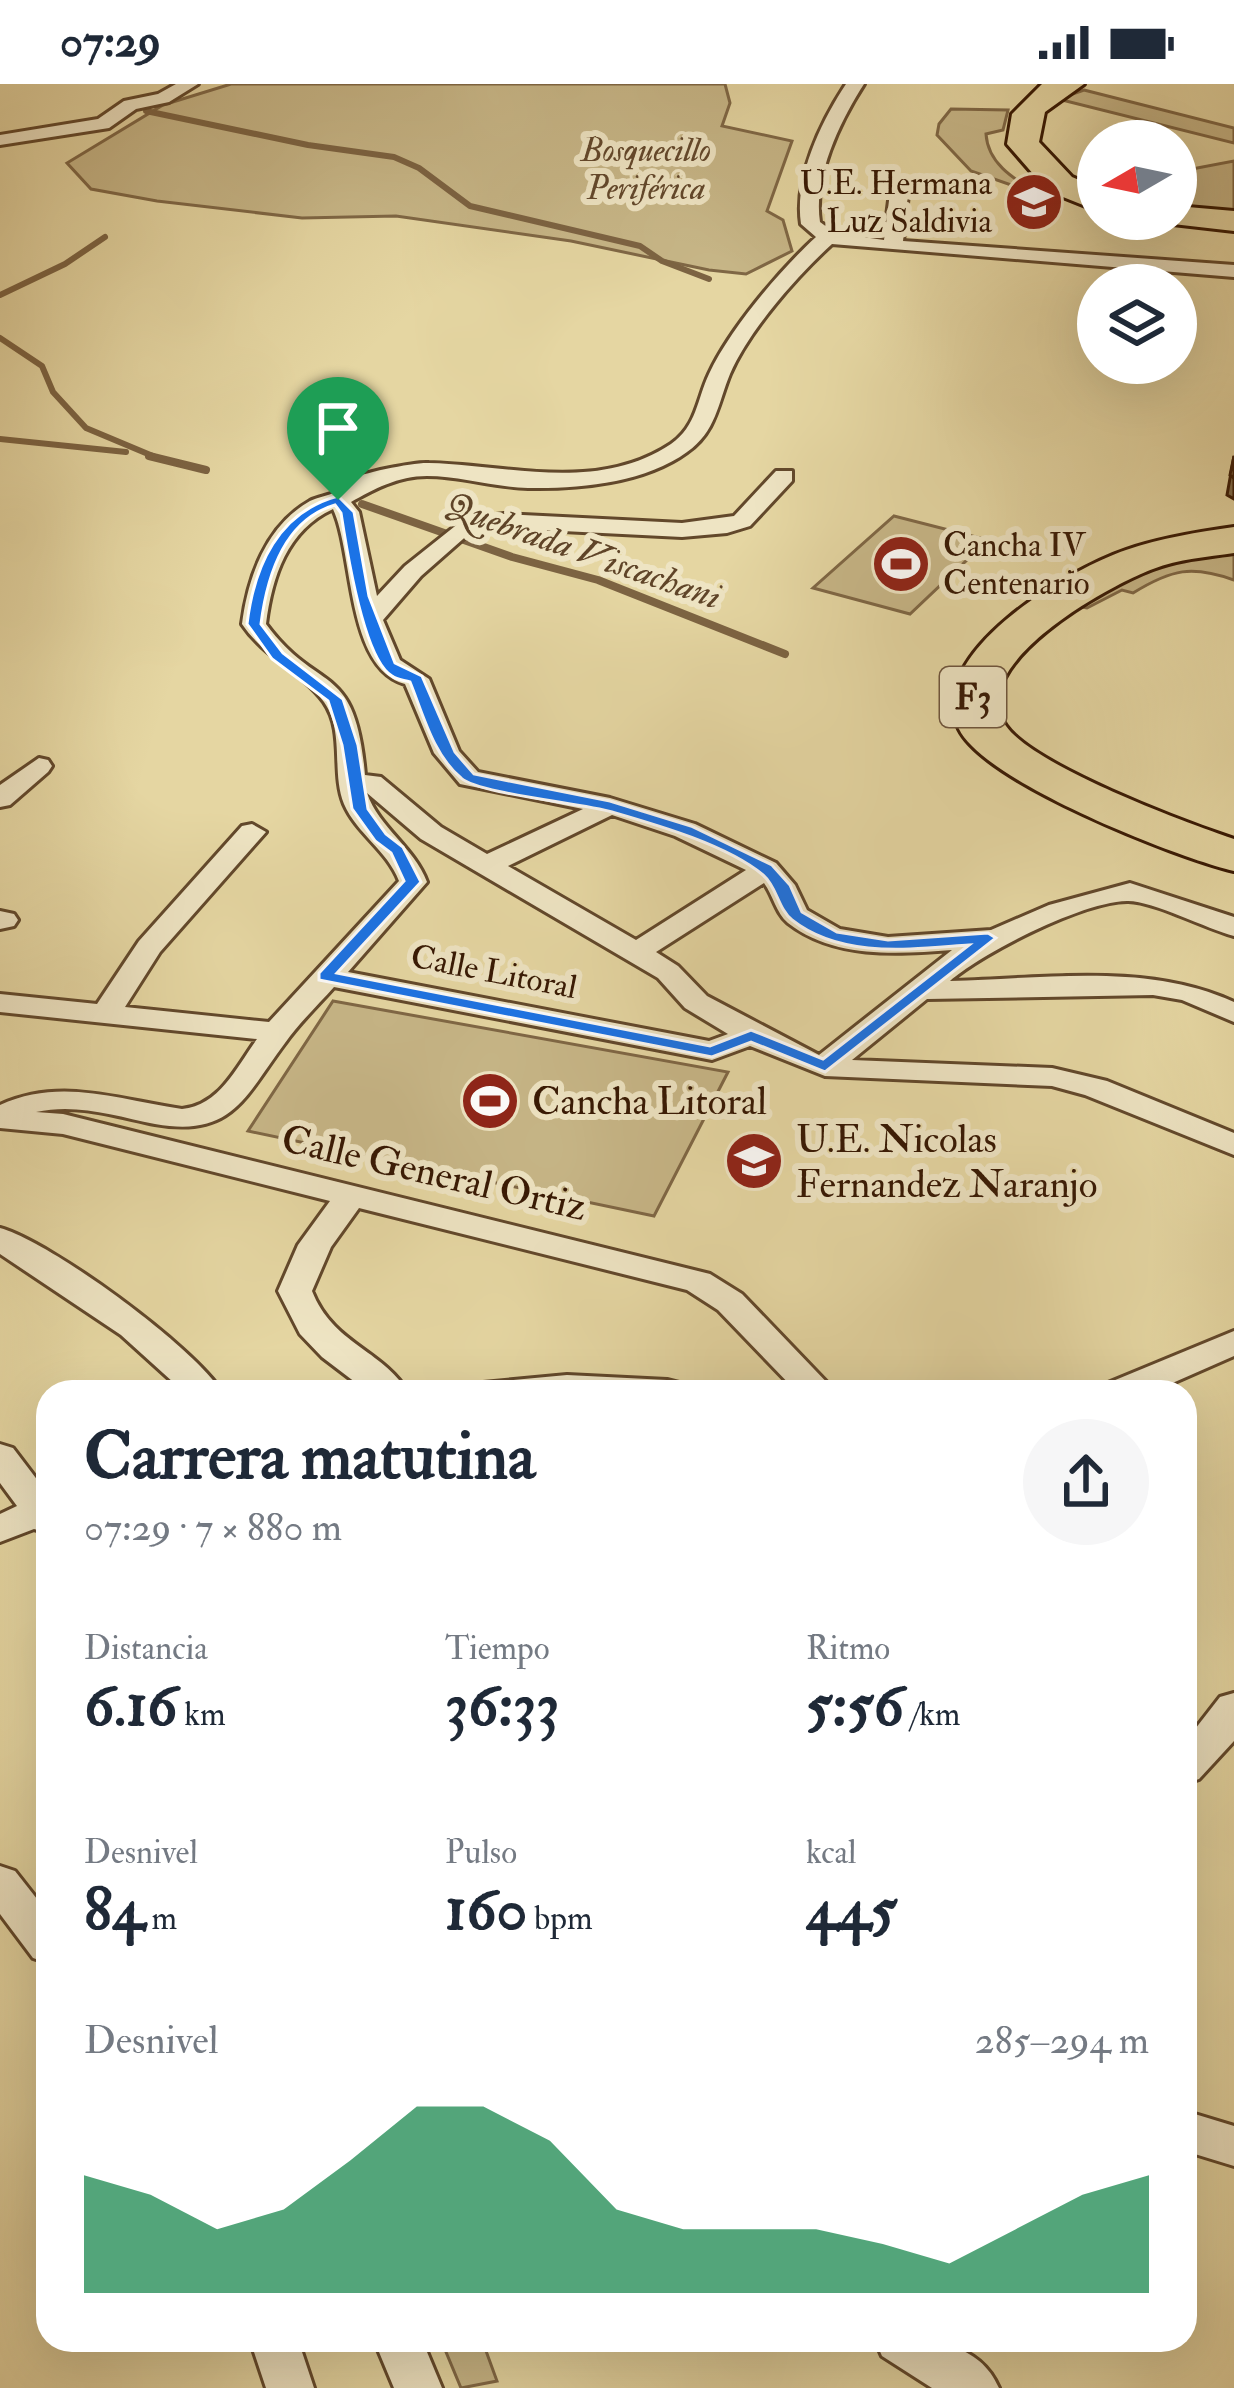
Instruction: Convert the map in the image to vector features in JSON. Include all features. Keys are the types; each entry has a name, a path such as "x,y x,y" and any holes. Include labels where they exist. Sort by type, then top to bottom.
{"highway":[{"path":"1068,84 1044,96 1025,115 1023,144 1060,184 1077,192"},
{"path":"1197,217 1234,220"},
{"name":"F3","path":"1234,540 1154,554 1063,596 1003,649 978,680 973,696 980,725 1001,749 1118,809 1234,856"}],"street":[{"path":"0,140 103,124 130,105 164,98 189,84"},
{"path":"855,84 835,112 807,206 811,224 828,237 1234,272"},
{"path":"893,246 900,185"},
{"name":"Calle Litoral","path":"325,976 413,882 398,850 381,838 360,809 346,728 335,699 264,641 254,624 253,609 282,536 318,506 338,500 358,484 425,469 498,479 556,480 612,473 663,459 694,437 714,402 720,373 796,266 828,237"},
{"path":"370,619 413,571 464,526 504,521 682,530 727,526 742,521 784,476"},
{"path":"338,500 347,512 370,619 388,664 397,673 416,679 447,753 469,778 610,806 685,830 766,869 782,885 795,915 832,936 888,946 988,938 1130,891 1234,926"},
{"path":"0,800 39,766"},
{"path":"355,782 372,784 431,833 668,972 696,1002 751,1036 825,1066 1052,1077 1096,1088 1234,1145"},
{"path":"487,865 610,806"},
{"path":"106,1013 148,947 253,832"},
{"path":"636,952 766,869"},
{"path":"825,1066 988,938"},
{"path":"0,1118 33,1100 58,1096 130,1105 184,1120 209,1118 226,1104 277,1032 325,976"},
{"name":"Calle Litoral","path":"325,976 712,1052 751,1036"},
{"path":"919,991 1154,986 1190,993 1234,1012"},
{"path":"0,1003 277,1032"},
{"name":"Calle General Ortiz","path":"0,1118 64,1124 698,1282 730,1302 795,1380"},
{"path":"349,1198 315,1245 296,1291 310,1329 378,1380"},
{"path":"0,1240 100,1302 193,1380"},
{"path":"1148,1380 1234,1343"},
{"path":"0,1457 36,1500"},
{"path":"0,1529 36,1516"},
{"path":"1197,1755 1234,1708"},
{"path":"0,1883 36,1930"},
{"path":"1197,2135 1234,2146"},
{"path":"278,2352 290,2388"},
{"path":"403,2352 418,2388"},
{"path":"917,2352 975,2388"}],"green space":[{"name":"Bosquecillo Periférica","path":"231,84 725,84 730,103 722,126 792,141 767,211 783,220 792,251 746,274 709,270 571,241 396,216 302,218 157,201 91,189 67,163 163,105"},
{"path":"1084,90 1234,128 1234,143 1197,134 1197,120 1142,120 1058,99"},
{"path":"951,109 1008,110 1003,130 986,134 988,145 1005,170 1040,195 971,171 937,135"},
{"path":"1234,161 1234,215 1197,212 1197,168"},
{"name":"Cancha IV Centenario","path":"894,516 988,540 910,614 813,588"},
{"path":"1234,550 1234,580 1206,572 1182,572 1133,593 1122,590 1087,608 1072,605 1134,570"},
{"name":"Cancha Litoral","path":"333,1001 728,1072 654,1216 248,1131"},
{"path":"446,2352 486,2352 497,2381 461,2388"}],"waterway":[{"path":"146,111 308,145 394,157 419,168 470,206 640,246 662,261 709,279"},
{"path":"0,295 65,264 105,237"},
{"name":"Quebrada Viscachani","path":"0,338 42,366 53,392 86,428 158,458"},
{"path":"0,439 126,452"},
{"name":"Quebrada Viscachani","path":"149,456 158,458"},
{"name":"Quebrada Viscachani","path":"158,458 206,470"},
{"name":"Quebrada Viscachani","path":"362,504 512,557 598,580 785,654"}],"place":[{"name":"U.E. Hermana Luz Saldivia","path":"1034,202"},
{"name":"Cancha IV Centenario","path":"901,564"},
{"name":"Cancha Litoral","path":"490,1101"},
{"name":"U.E. Nicolas Fernandez Naranjo","path":"754,1161"}],"route":[{"path":"338,500 347,512 362,596 388,664 406,678 416,679 447,753 469,778 610,806 685,830 766,869 782,885 795,915 832,936 888,946 988,938 825,1066 751,1036 712,1052 325,976 413,882 398,850 381,838 360,809 350,745 335,699 278,656 254,624 258,591 282,536 318,506 338,500"}]}
